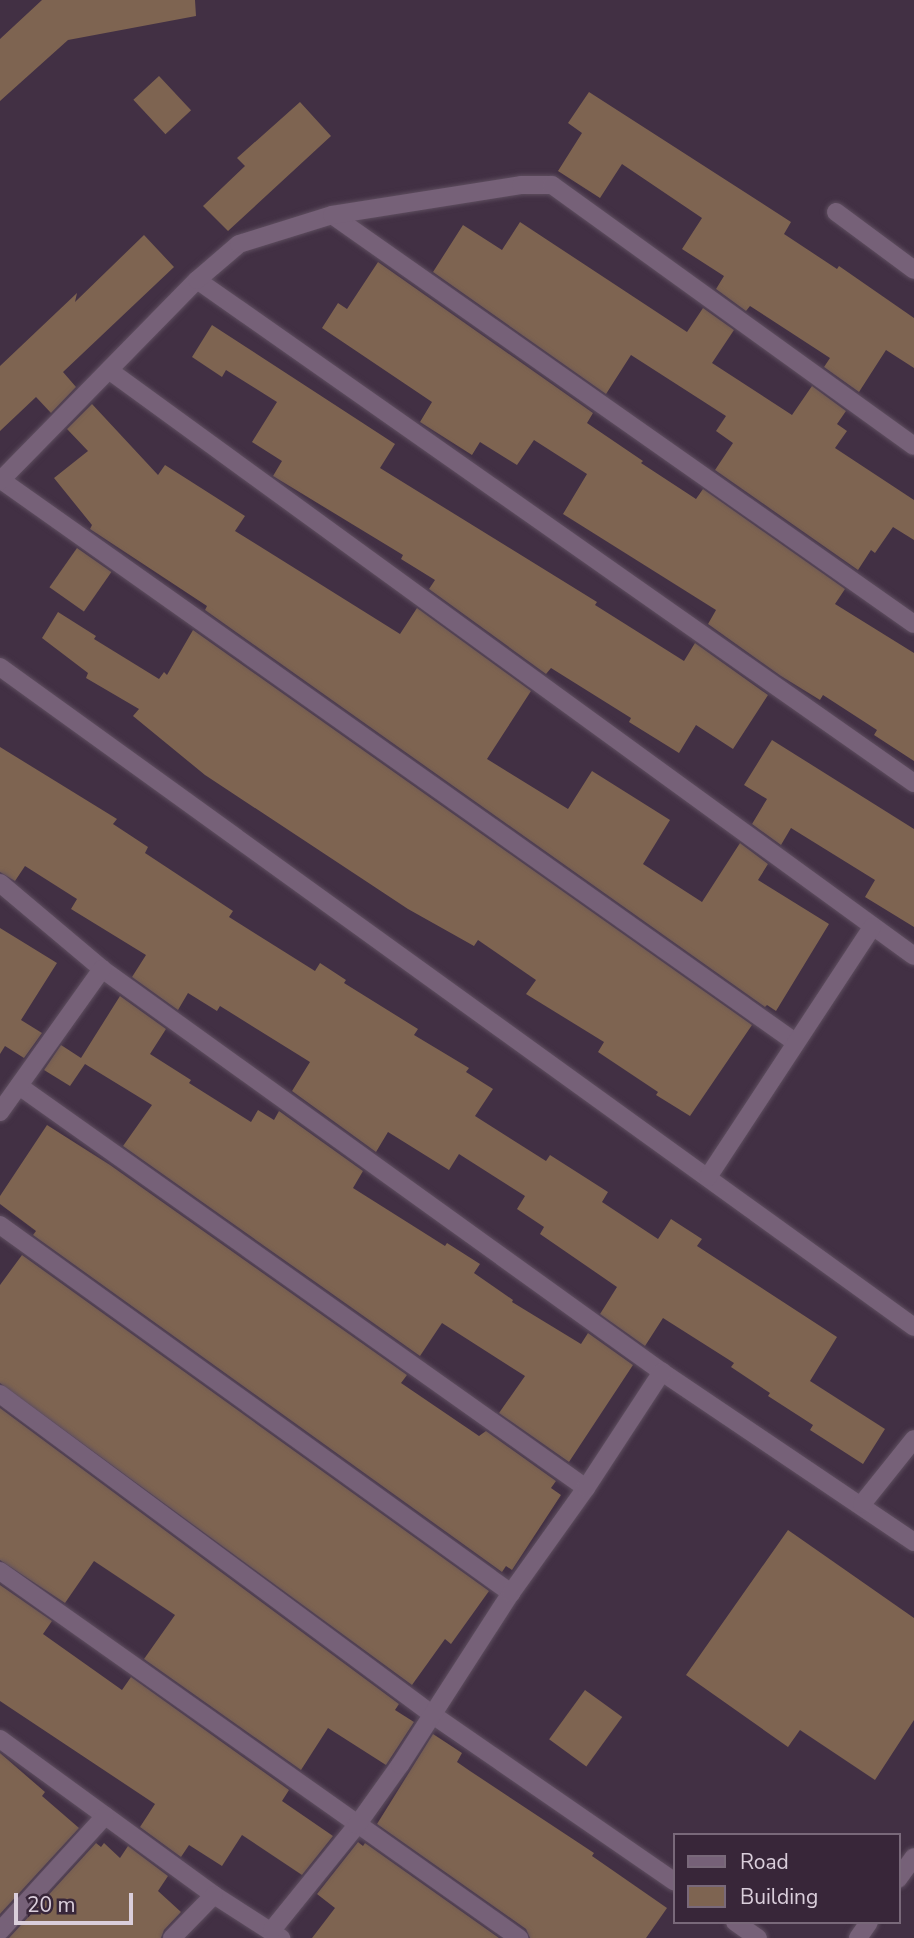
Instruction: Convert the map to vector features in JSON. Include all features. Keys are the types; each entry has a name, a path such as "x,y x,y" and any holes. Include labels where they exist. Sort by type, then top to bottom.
{"street":[{"path":"795,1042 1,480 197,279 239,244 332,215 521,185 552,185 914,446"},
{"path":"836,212 914,270"},
{"path":"332,215 914,624"},
{"path":"197,279 914,783"},
{"path":"110,371 914,956"},
{"path":"0,667 914,1327"},
{"path":"0,883 102,969 662,1372 862,1504 914,1542"},
{"path":"708,1177 872,927"},
{"path":"0,1112 102,969"},
{"path":"19,1087 586,1488"},
{"path":"0,1225 511,1592"},
{"path":"0,1739 214,1895 277,1934 358,1825 433,1715 511,1592 586,1488 662,1372"},
{"path":"0,1394 433,1715 673,1880"},
{"path":"862,1504 914,1438"},
{"path":"0,1571 519,1938"},
{"path":"0,1931 105,1816"},
{"path":"172,1938 214,1895"},
{"path":"738,1924 758,1938"}],"building":[{"path":"42,0 195,0 196,16 68,40 0,101 0,39"},
{"path":"159,76 191,110 165,134 133,100"},
{"path":"589,92 791,222 784,234 837,269 839,266 914,318 914,368 886,350 859,392 824,367 830,358 750,306 746,311 716,289 724,276 682,249 702,218 622,164 600,198 558,171 582,133 568,123"},
{"path":"300,102 331,136 228,231 203,206 245,166 237,158"},
{"path":"520,222 687,332 703,308 734,330 712,363 792,415 812,386 846,411 837,424 847,431 835,448 914,500 914,540 893,527 875,553 871,550 858,570 715,470 733,443 716,431 726,416 631,355 606,394 433,272 463,225 502,250"},
{"path":"144,235 174,267 63,372 76,387 51,413 36,397 0,431 0,366 77,293 75,302"},
{"path":"378,262 593,413 587,423 643,461 641,463 696,499 703,489 845,589 835,604 914,653 914,761 874,735 877,730 823,695 820,700 781,676 708,624 716,610 563,514 587,474 534,440 517,465 480,442 472,455 420,422 432,402 322,328 338,303 347,309"},
{"path":"212,325 395,444 380,468 597,602 595,605 684,661 695,643 768,695 733,749 696,725 679,753 629,722 631,718 551,668 546,674 429,589 435,580 401,559 403,555 273,476 282,461 252,442 277,402 226,370 222,377 192,357"},
{"path":"92,404 158,475 165,465 245,516 235,531 400,634 417,608 531,691 487,759 568,809 592,771 670,820 643,864 702,902 740,843 768,864 758,880 829,924 776,1011 767,1005 765,1007 205,610 207,606 90,529 92,525 54,478 88,451 67,429"},
{"path":"77,548 111,572 84,611 49,587"},
{"path":"58,612 96,636 94,639 159,679 164,672 167,675 193,630 752,1025 690,1116 656,1095 658,1092 598,1052 604,1042 526,994 536,980 478,940 474,946 408,909 205,775 133,716 139,709 86,678 88,673 42,638"},
{"path":"772,740 914,829 914,927 865,897 875,880 791,828 781,845 752,824 767,799 744,785"},
{"path":"0,747 117,819 113,824 148,847 145,853 233,911 229,917 315,971 320,963 346,980 344,983 418,1029 414,1035 469,1068 466,1072 493,1089 475,1116 546,1161 550,1155 608,1192 602,1202 658,1239 671,1219 702,1239 697,1246 837,1337 810,1381 885,1429 863,1464 810,1430 813,1425 768,1396 770,1393 731,1367 734,1363 663,1318 645,1346 600,1314 617,1287 540,1234 544,1227 517,1209 525,1196 459,1154 449,1170 388,1132 376,1152 292,1091 310,1062 220,1006 217,1011 188,993 178,1010 132,977 146,955 71,909 77,899 25,866 15,881 0,872"},
{"path":"0,928 57,963 21,1020 42,1033 24,1058 5,1046 0,1054"},
{"path":"120,996 166,1029 150,1054 191,1080 189,1083 251,1122 258,1110 274,1120 279,1111 363,1171 353,1188 445,1246 447,1243 480,1264 474,1273 513,1300 512,1302 581,1344 588,1333 633,1365 569,1462 499,1413 525,1376 442,1323 420,1356 123,1146 152,1105 85,1064 70,1086 44,1070 61,1045 81,1058"},
{"path":"47,1125 110,1165 407,1375 401,1383 479,1436 486,1431 556,1481 551,1488 561,1495 512,1570 506,1566 502,1572 33,1235 36,1231 0,1204 0,1196"},
{"path":"22,1255 489,1591 451,1644 445,1639 412,1685 0,1383 0,1285"},
{"path":"0,1408 399,1704 395,1710 414,1722 386,1765 328,1728 301,1770 144,1659 175,1615 94,1561 65,1603 0,1560"},
{"path":"788,1530 914,1618 914,1720 875,1780 800,1730 788,1747 686,1675"},
{"path":"0,1585 52,1621 43,1634 122,1690 131,1677 289,1790 282,1801 333,1836 302,1875 242,1835 222,1866 189,1845 181,1857 140,1827 155,1804 0,1701"},
{"path":"585,1690 622,1717 586,1766 549,1739"},
{"path":"433,1734 462,1753 457,1762 594,1853 592,1856 667,1908 646,1938 530,1938 526,1929 377,1824"},
{"path":"0,1753 45,1792 42,1796 79,1828 0,1914"},
{"path":"358,1842 363,1846 365,1843 499,1938 312,1938 335,1908 317,1894"},
{"path":"96,1843 101,1847 104,1843 120,1858 128,1846 168,1876 158,1891 181,1912 164,1930 161,1938 9,1938"}]}
